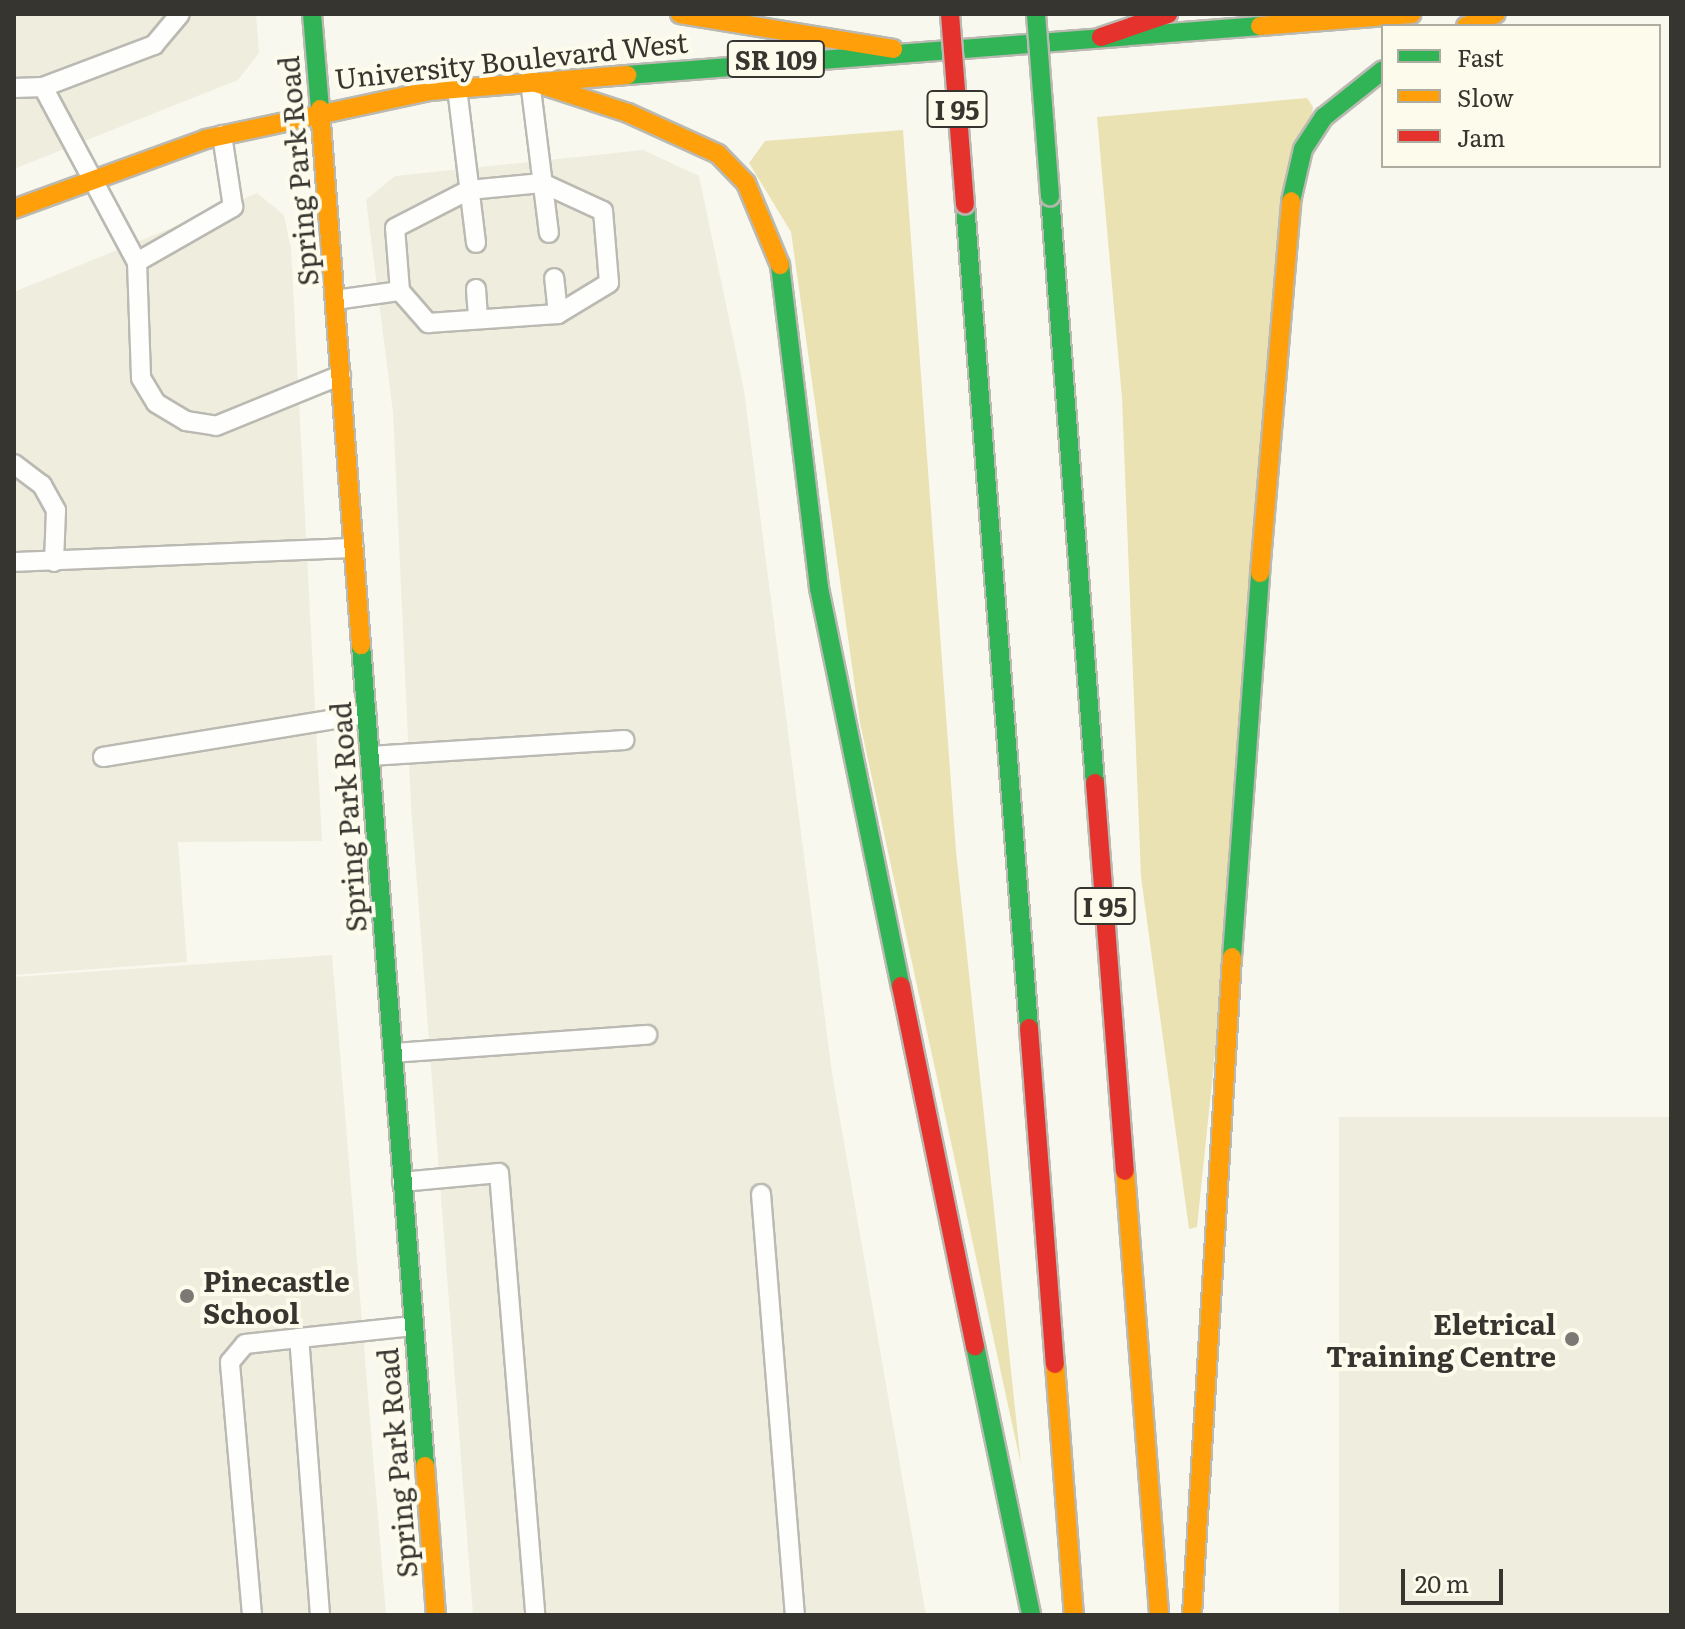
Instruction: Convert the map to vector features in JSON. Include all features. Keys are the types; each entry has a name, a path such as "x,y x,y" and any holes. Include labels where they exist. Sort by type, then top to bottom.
{"main road":[{"name":"Spring Park Road","path":"312,14 393,1053 399,1182 436,1615"},
{"path":"680,14 893,49"},
{"name":"I 95","path":"950,14 1074,1615"},
{"name":"I 95","path":"1036,14 1159,1615"},
{"path":"1101,37 1168,14"},
{"name":"University Boulevard West","path":"14,209 222,135 320,109 457,88 893,49 1412,14"},
{"path":"1471,24 1496,14"},
{"path":"1192,1615 1214,1199 1285,225 1303,149 1324,117 1381,72"},
{"path":"530,81 628,113 718,154 746,183 779,253 819,588 1031,1615"}],"lane":[{"path":"14,88 43,87 154,45 180,14"},
{"path":"530,81 549,233"},
{"path":"43,87 98,178 137,262 141,378 156,403 186,421 216,426 341,375"},
{"path":"457,88 476,243"},
{"path":"137,262 233,207 222,135"},
{"path":"542,183 603,211 609,283 558,314 428,323 400,291 395,228 469,190 542,183"},
{"path":"554,278 558,314"},
{"path":"476,289 478,319"},
{"path":"335,300 400,291"},
{"path":"14,464 42,485 56,510 54,562"},
{"path":"14,562 354,548"},
{"path":"103,757 367,714"},
{"path":"370,756 624,740"},
{"path":"393,1053 647,1035"},
{"path":"399,1182 499,1173 535,1615"},
{"path":"761,1194 795,1615"},
{"path":"252,1615 230,1362 245,1344 413,1326"},
{"path":"299,1338 320,1615"}],"shaded area":[{"path":"14,14 256,14 259,53 238,80 14,169"},
{"path":"1307,98 1313,107 1197,1227 1189,1229 1141,877 1122,398 1097,117"},
{"path":"903,130 956,851 1021,1465 860,723 791,232 749,163 765,141"},
{"path":"643,150 699,176 744,390 832,1073 926,1615 473,1615 411,806 393,412 366,200 395,176"},
{"path":"257,193 284,215 291,249 322,841 178,842 187,962 14,975 14,292"},
{"name":"Pinecastle School","path":"332,955 386,1615 14,1615 14,977"},
{"path":"1339,1117 1671,1117 1671,1615 1339,1615"}],"traffic: fast":[{"path":"312,14 320,109"},
{"path":"1036,14 1050,196"},
{"path":"627,75 1260,26"},
{"path":"1291,201 1303,149 1324,117 1381,72"},
{"path":"1050,196 1095,783"},
{"path":"965,204 1029,1028"},
{"path":"780,265 819,588 901,986"},
{"path":"1232,957 1260,573"},
{"path":"361,645 425,1466"},
{"path":"975,1346 1031,1615"}],"traffic: slow":[{"path":"680,14 893,49"},
{"path":"1260,26 1412,14"},
{"path":"1471,24 1496,14"},
{"path":"14,209 206,139 429,91 627,75"},
{"path":"530,81 628,113 718,154 746,183 780,265"},
{"path":"320,109 361,645"},
{"path":"1260,573 1291,201"},
{"path":"1192,1615 1232,957"},
{"path":"1125,1171 1159,1615"},
{"path":"1055,1364 1074,1615"},
{"path":"425,1466 436,1615"}],"traffic: jam":[{"path":"950,14 965,204"},
{"path":"1101,37 1168,14"},
{"path":"1095,783 1125,1171"},
{"path":"901,986 975,1346"},
{"path":"1029,1028 1055,1364"}],"place":[{"name":"Pinecastle School","path":"187,1296"},
{"name":"Eletrical Training Centre","path":"1572,1339"}]}
